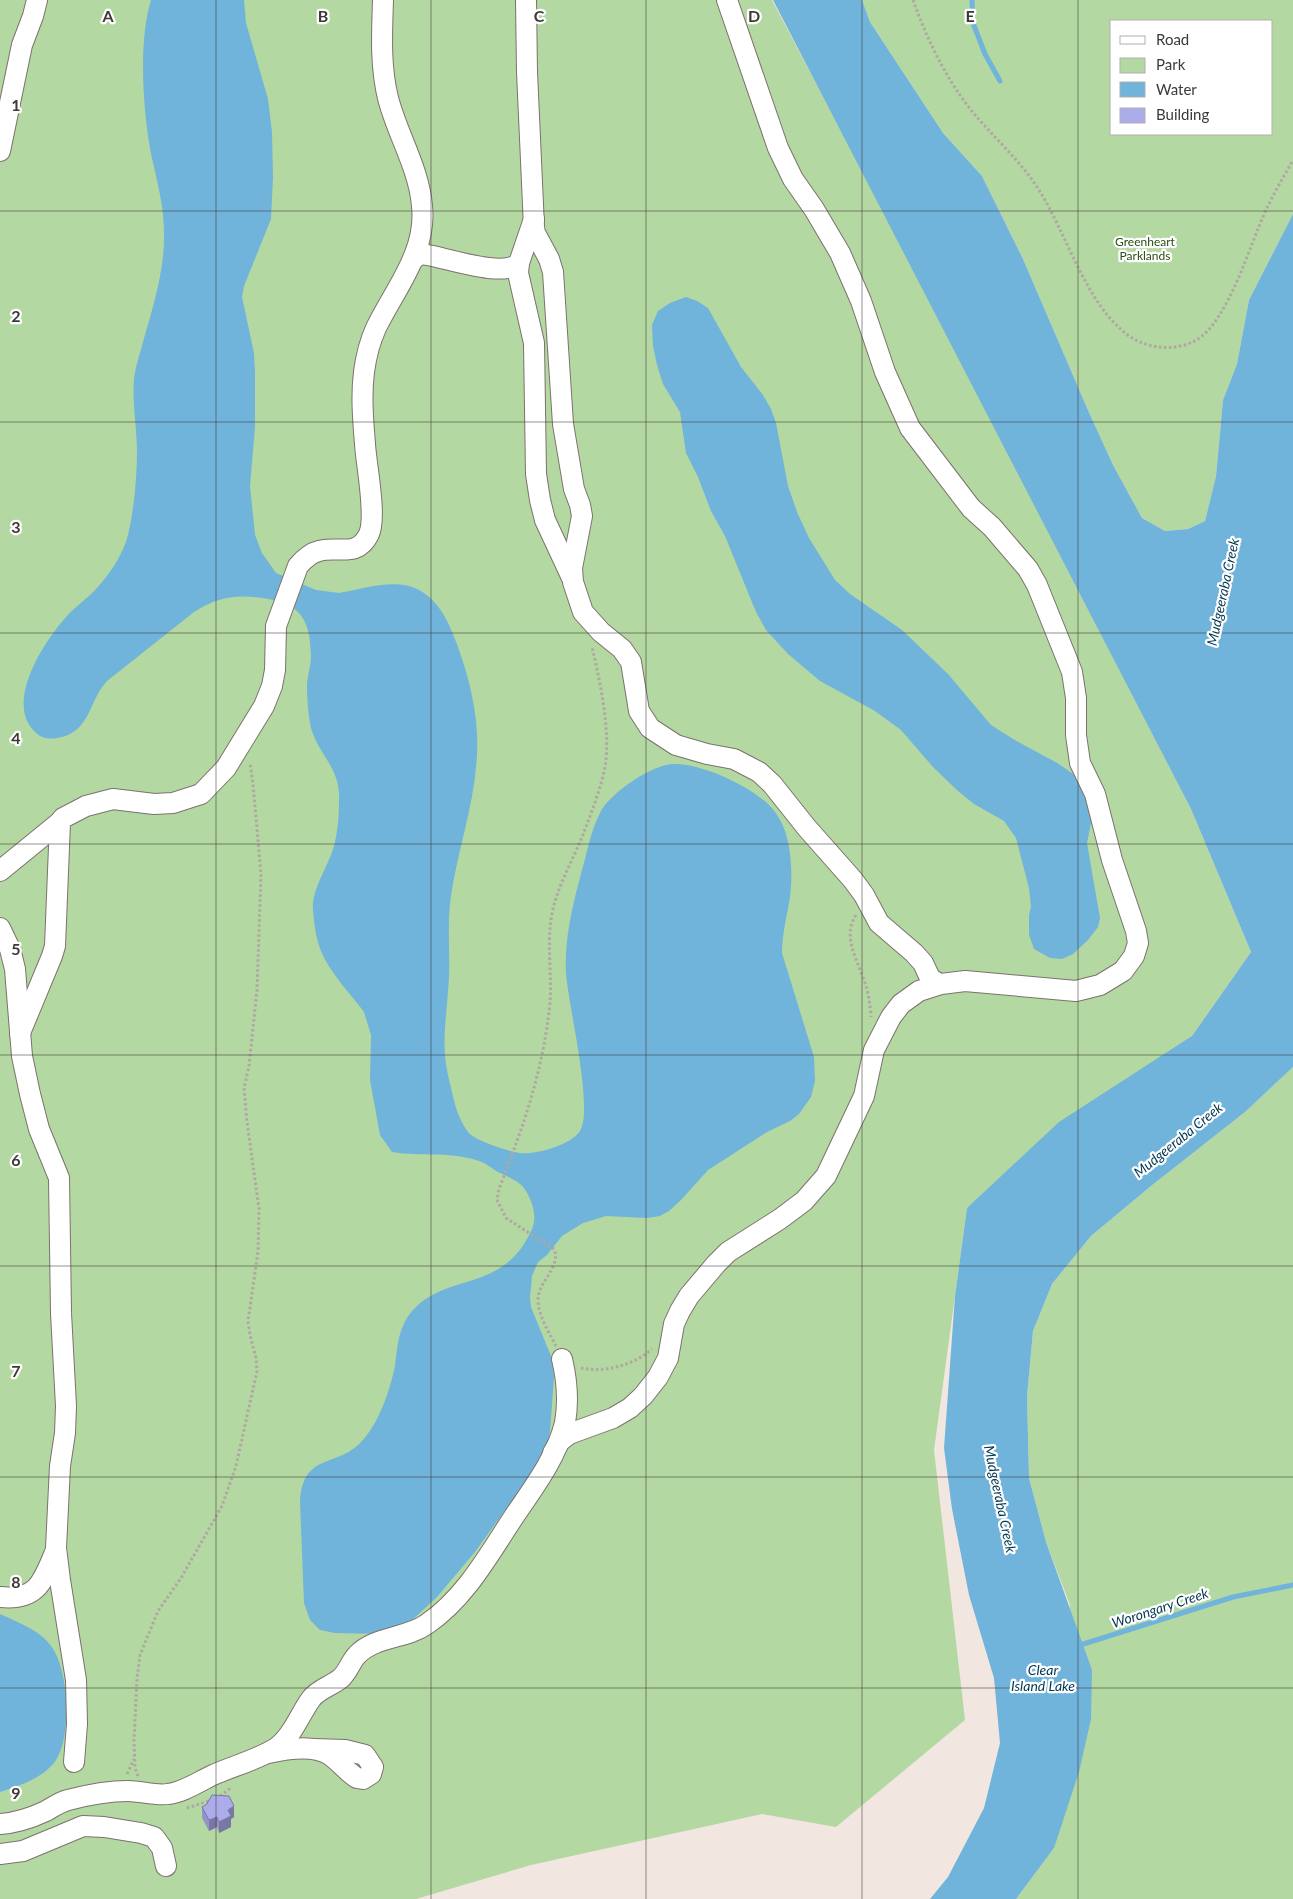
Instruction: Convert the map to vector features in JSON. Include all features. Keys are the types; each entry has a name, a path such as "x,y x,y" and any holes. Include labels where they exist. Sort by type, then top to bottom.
{"lane":[{"path":"0,151 22,45 37,0"},
{"path":"0,871 68,815 86,806 112,799 154,804 173,804 201,794 226,768 264,706 272,686 275,670 276,626 298,566 304,559 320,550 352,549 364,541 369,534 371,508 363,419 364,372 375,330 419,252 423,229 421,198 412,164 388,99 383,75 381,39 383,0"},
{"path":"526,0 535,233 544,248 553,272 563,424 573,482 582,516 572,568 573,580"},
{"path":"250,1761 277,1747 288,1736 312,1697 341,1678 356,1656 364,1649 418,1630 450,1604 477,1573 498,1543 538,1482 560,1441 569,1434 613,1418 630,1408 643,1396 658,1377 668,1358 674,1324 680,1311 716,1264 728,1252 780,1219 804,1201 826,1176 864,1096 874,1050 891,1017 901,1004 920,991 939,984 965,981 1076,991 1100,985 1123,971 1134,956 1138,943 1136,931 1112,860 1095,794 1080,763 1076,736 1076,698 1072,672 1036,585 1028,569 992,527 971,508 910,428 885,372 861,301 840,253 814,209 793,180 778,148 727,0"},
{"path":"534,219 515,270 534,343 536,474 545,520 573,580 583,612 600,632 622,649 631,662 639,711 650,728 676,745 706,754 734,759 759,772 772,784 812,834 853,880 879,923 914,953 923,963 930,978 939,984"},
{"path":"419,252 475,265 515,270"},
{"path":"20,1033 55,946 60,822"},
{"path":"0,928 10,949 15,969 22,1056 39,1129 59,1178 60,1313 66,1406 65,1432 60,1466 56,1548 76,1680 77,1724 74,1762"},
{"path":"553,1454 568,1405 568,1391 562,1359"},
{"path":"0,1597 23,1596 35,1590 42,1581 56,1548"},
{"path":"0,1824 16,1823 32,1818 65,1801 78,1798 128,1791 160,1795 175,1792 269,1753 282,1750 316,1749 306,1736 302,1720 303,1713"},
{"path":"0,1854 23,1851 83,1826 104,1826 154,1837 162,1848 166,1866"}],"path":[{"path":"913,0 926,35 948,77 970,108 1032,179 1053,214 1099,305 1125,333 1142,344 1158,347 1180,347 1198,339 1214,325 1225,305 1266,208 1293,160"},
{"path":"591,645 599,680 605,726 605,767 584,831 558,891 551,920 550,1001 545,1047 535,1090 499,1188 497,1200 506,1218 554,1249 556,1253 556,1260 540,1290 538,1301 545,1324 562,1359 575,1367 601,1370 620,1366 643,1357 657,1345"},
{"path":"152,1794 142,1786 135,1768 135,1709 140,1655 158,1611 181,1578 222,1506 236,1466 257,1371 248,1321 258,1252 259,1209 244,1088 249,1066 257,990 261,874 253,784 245,748 245,738"},
{"path":"868,902 852,922 850,933 852,949 868,993 871,1023"}],"green space":[{"path":"0,0 772,0 866,178 1191,809 1251,952 1192,1036 967,1208 934,1450 965,1720 836,1827 762,1814 531,1865 416,1899 0,1899"},
{"name":"Greenheart Parklands","path":"862,0 1293,0 1293,214 1249,300 1237,364 1223,400 1216,476 1205,521 1188,529 1165,531 1142,518 1113,465 1023,259 982,176 943,133 870,22"},
{"path":"1293,1067 1293,1899 1016,1899 1054,1848 1070,1605 1046,1542 1029,1478 1027,1396 1033,1331 1052,1284 1091,1236 1245,1112"}],"water":[{"path":"151,0 244,0 246,23 268,99 272,132 273,177 271,219 244,286 242,297 254,353 255,427 250,486 255,535 262,553 276,573 316,590 339,593 389,584 398,584 417,589 438,606 448,622 466,673 473,699 477,727 477,754 470,808 454,878 450,906 445,1056 454,1103 468,1132 477,1139 492,1145 515,1152 527,1153 544,1151 561,1145 569,1141 580,1131 584,1119 584,1101 566,973 568,930 574,901 596,823 606,804 622,788 653,770 672,764 683,764 710,771 738,783 761,798 772,808 781,821 789,848 791,885 783,934 782,953 814,1057 815,1081 811,1097 799,1114 790,1121 767,1132 708,1170 669,1211 660,1216 647,1218 606,1216 583,1223 562,1236 547,1255 538,1262 532,1276 531,1307 551,1356 554,1377 550,1432 546,1450 539,1463 475,1552 437,1597 403,1627 381,1634 335,1633 320,1630 310,1620 304,1603 300,1502 303,1486 307,1475 314,1468 352,1450 362,1441 374,1425 390,1385 395,1366 398,1341 407,1318 420,1303 435,1294 485,1276 501,1268 515,1255 532,1229 534,1213 532,1204 526,1191 520,1184 482,1162 458,1156 392,1152 380,1135 370,1080 371,1035 364,1012 325,959 316,931 313,902 317,886 332,853 337,829 339,790 333,771 319,747 311,728 307,688 311,659 310,643 301,615 286,604 275,600 243,596 219,600 194,612 107,681 83,723 68,735 53,739 40,736 29,724 24,710 29,676 37,658 57,628 97,588 111,570 123,550 130,525 137,461 134,398 135,375 158,288 164,247 163,213 148,137 144,97 144,36"},
{"path":"773,0 862,0 870,22 943,133 982,176 1023,259 1113,465 1142,518 1165,531 1188,529 1205,521 1216,476 1223,400 1237,364 1249,300 1293,214 1293,1067 1245,1112 1091,1236 1052,1284 1033,1331 1027,1396 1029,1478 1046,1542 1092,1670 1091,1719 1079,1772 1054,1848 1016,1899 930,1899 948,1877 984,1808 1000,1743 994,1678 969,1595 952,1509 944,1448 955,1296 967,1208 1059,1122 1192,1036 1251,952 1191,809"},
{"path":"686,297 708,308 741,367 763,395 771,409 776,423 788,486 797,512 809,538 835,580 850,594 902,630 948,674 991,725 1059,764 1076,776 1091,808 1091,823 1087,843 1100,918 1098,927 1073,954 1062,959 1050,958 1034,949 1029,935 1031,907 1029,888 1016,838 1004,821 974,804 958,791 933,767 901,730 875,711 820,681 788,654 766,630 756,612 725,536 711,511 698,477 686,453 680,412 663,384 657,365 653,346 652,325 658,311 670,303"},
{"path":"0,1614 35,1631 51,1646 62,1670 65,1686 66,1719 61,1749 51,1766 45,1772 23,1784 0,1792"}],"building":[{"path":"212,1795 229,1796 234,1806 228,1810 231,1816 219,1822 217,1817 209,1820 202,1807 206,1805"}],"waterway":[{"path":"972,0 973,23 985,54 1000,81"},
{"name":"Worongary Creek","path":"1077,1646 1233,1597 1293,1585"}],"water label":[{"name":"Mudgeeraba Creek","path":"1223,592"},
{"name":"Mudgeeraba Creek","path":"1178,1140"},
{"name":"Mudgeeraba Creek","path":"1000,1499"},
{"name":"Clear Island Lake","path":"1043,1678"}]}
